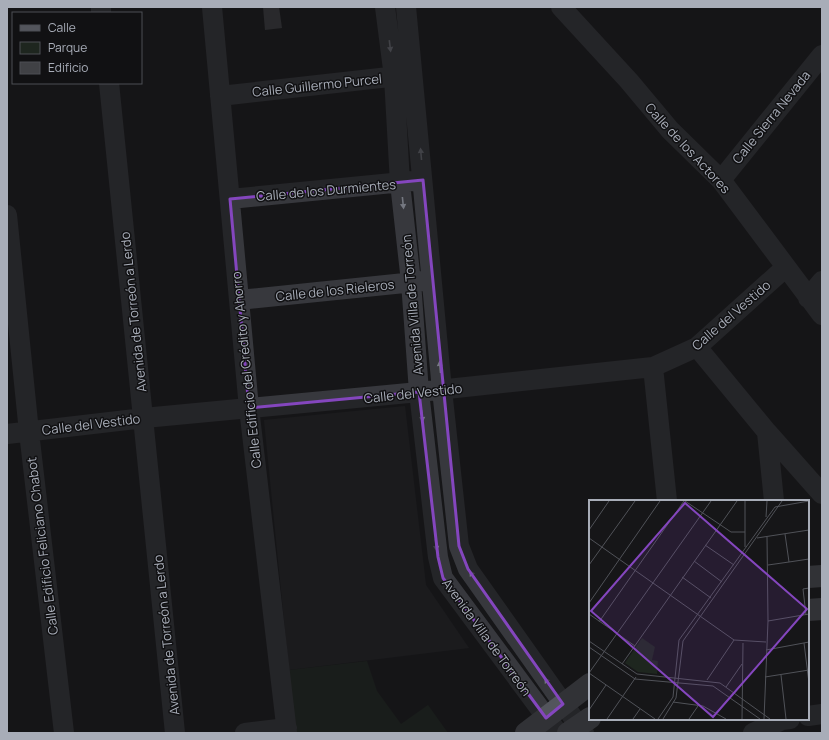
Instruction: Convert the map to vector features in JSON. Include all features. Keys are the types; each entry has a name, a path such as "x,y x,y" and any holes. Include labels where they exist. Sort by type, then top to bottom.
{"main road":[{"path":"809,577 822,576"},
{"path":"809,610 822,609"},
{"path":"526,733 552,725 563,704 589,685"}],"street":[{"name":"Calle Edificio del Crédito y Ahorro","path":"212,7 249,408 287,731"},
{"name":"Avenida Villa de Torreón","path":"385,7 394,77 400,183 411,282 420,392 438,557 443,578 552,725"},
{"name":"Avenida Villa de Torreón","path":"406,7 442,390 459,546 468,569 580,727"},
{"name":"Calle de los Actores","path":"561,7 629,81 670,130 721,180 822,315"},
{"name":"Calle Sierra Nevada","path":"721,180 822,55"},
{"name":"Calle Guillermo Purcel","path":"220,96 413,75"},
{"name":"Avenida de Torreón a Lerdo","path":"109,84 176,733"},
{"name":"Calle de los Durmientes","path":"230,199 423,180"},
{"name":"Calle Edificio Feliciano Chabot","path":"7,215 29,432 64,733"},
{"name":"Calle del Vestido","path":"7,434 144,418 442,390 653,367 697,347 786,267"},
{"name":"Calle de los Rieleros","path":"238,300 432,281"},
{"path":"808,298 822,281"},
{"path":"697,347 767,432 822,494"},
{"path":"653,367 667,500"},
{"path":"767,432 774,500"},
{"path":"809,716 822,714"},
{"path":"753,733 782,720"},
{"path":"245,733 287,731"}],"highlighted area":[{"path":"423,180 459,546 468,569 563,704 546,718 443,578 438,557 419,392 249,408 230,199"}],"shaded area":[{"path":"405,406 426,585 469,648 289,670 264,420"}],"green space":[{"path":"367,661 377,691 401,724 428,705 448,733 296,733 289,670"}],"building":[{"path":"263,7 279,7 282,28 265,30"}]}
